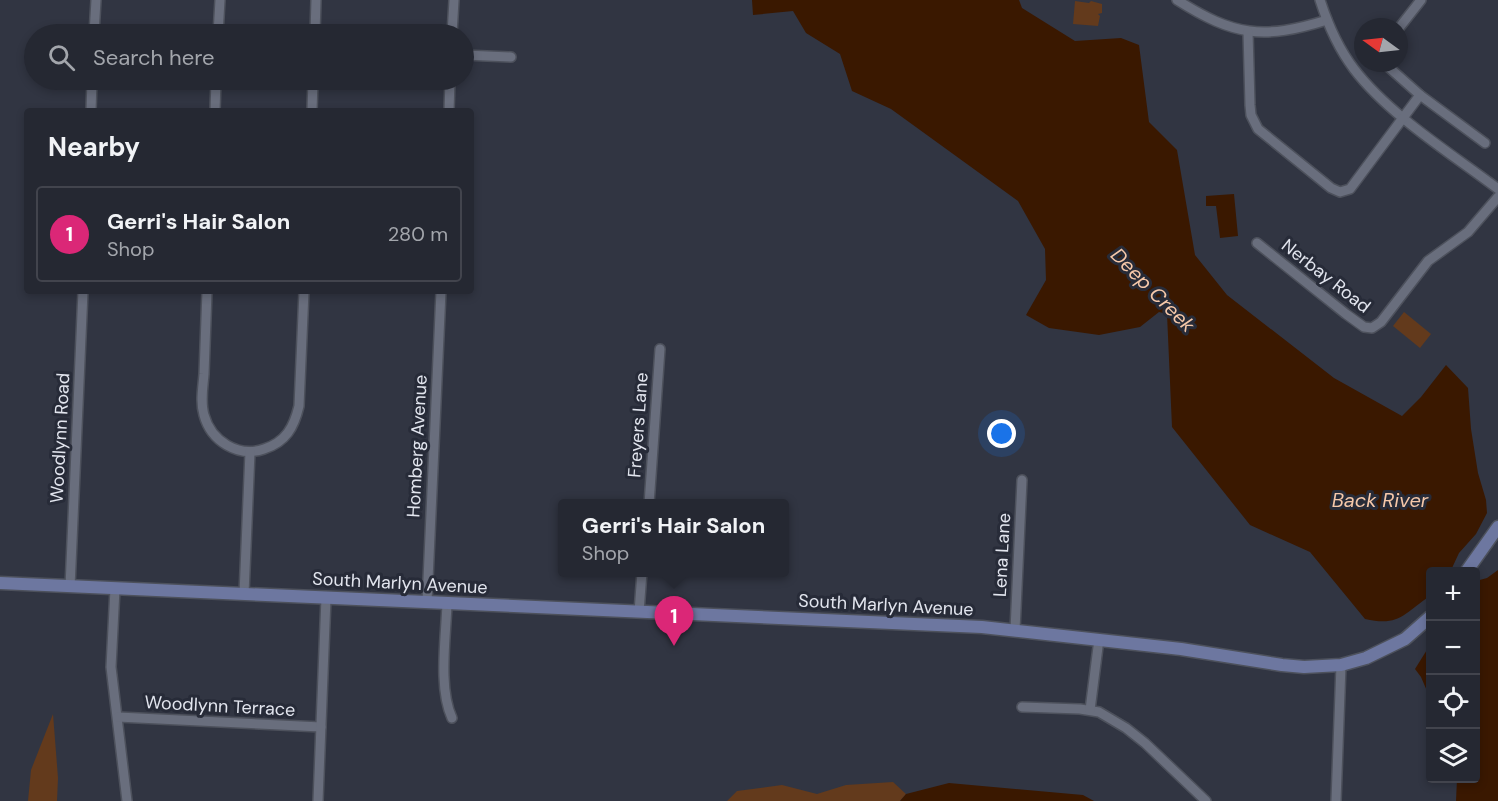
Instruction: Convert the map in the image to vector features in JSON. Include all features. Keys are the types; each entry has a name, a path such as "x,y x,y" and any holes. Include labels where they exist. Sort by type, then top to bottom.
{"street":[{"path":"95,24 96,0"},
{"path":"219,24 220,0"},
{"path":"315,24 316,0"},
{"path":"453,24 454,0"},
{"path":"1177,0 1202,15 1248,32 1268,33 1292,30 1326,20"},
{"path":"1320,0 1326,20 1340,48 1353,68 1385,102 1498,189"},
{"path":"1407,18 1421,0"},
{"path":"1248,32 1251,115 1258,129 1331,188 1340,192 1350,189 1420,95"},
{"path":"474,55 511,57"},
{"path":"1394,72 1420,95 1485,143"},
{"path":"91,108 92,90"},
{"path":"215,108 216,90"},
{"path":"312,108 313,90"},
{"path":"449,108 450,90"},
{"name":"Nerbay Road","path":"1257,243 1346,314 1364,327 1372,328 1381,322 1428,261 1468,232 1498,197"},
{"name":"Woodlynn Road","path":"70,587 83,294"},
{"path":"207,294 203,414 212,433 219,441 237,450 250,452 265,449 281,441 296,420 299,406 304,294"},
{"name":"Homberg Avenue","path":"427,602 441,294"},
{"name":"Freyers Lane","path":"649,499 660,349"},
{"path":"244,594 250,452"},
{"name":"Lena Lane","path":"1015,630 1022,480"},
{"path":"1470,567 1498,527"},
{"path":"639,612 642,577"},
{"name":"South Marlyn Avenue","path":"0,583 905,623 1015,630 1181,649 1304,667 1341,665 1366,658 1405,639 1426,621"},
{"path":"115,589 111,667 127,801"},
{"path":"318,801 326,598"},
{"path":"447,603 444,690 452,718"},
{"path":"1089,710 1099,639"},
{"path":"1335,801 1341,665"},
{"path":"1022,707 1099,712 1145,743 1206,801"},
{"name":"Woodlynn Terrace","path":"118,717 321,727"}],"shaded area":[{"path":"1075,1 1102,4 1102,13 1098,14 1100,16 1098,26 1073,24"},
{"path":"1404,312 1431,334 1420,348 1393,326"},
{"path":"53,714 58,778 57,801 28,801 31,770"},
{"path":"893,782 906,794 900,801 727,801 737,791 782,785 817,794 846,785"}],"water":[{"name":"Back River","path":"752,0 1019,0 1022,8 1075,41 1121,38 1139,45 1149,122 1177,150 1195,255 1227,295 1334,378 1402,416 1421,397 1446,365 1468,388 1471,429 1487,513 1476,534 1459,553 1452,567 1426,567 1426,599 1401,617 1386,621 1365,619 1310,552 1250,525 1172,427 1167,314 1159,312 1140,327 1099,335 1049,328 1026,315 1046,280 1045,249 1018,201 891,109 852,91 840,54 806,33 793,11 753,15"},
{"path":"1234,194 1238,236 1220,238 1216,206 1206,206 1206,196"},
{"path":"1498,570 1498,801 1456,801 1457,783 1480,783 1480,580"},
{"path":"1426,651 1426,689 1421,677 1415,669"},
{"path":"949,783 1083,795 1094,801 900,801 906,794"}],"place":[{"name":"Gerri's Hair Salon","path":"674,646"}],"water label":[{"name":"Deep Creek","path":"1153,290"}]}
